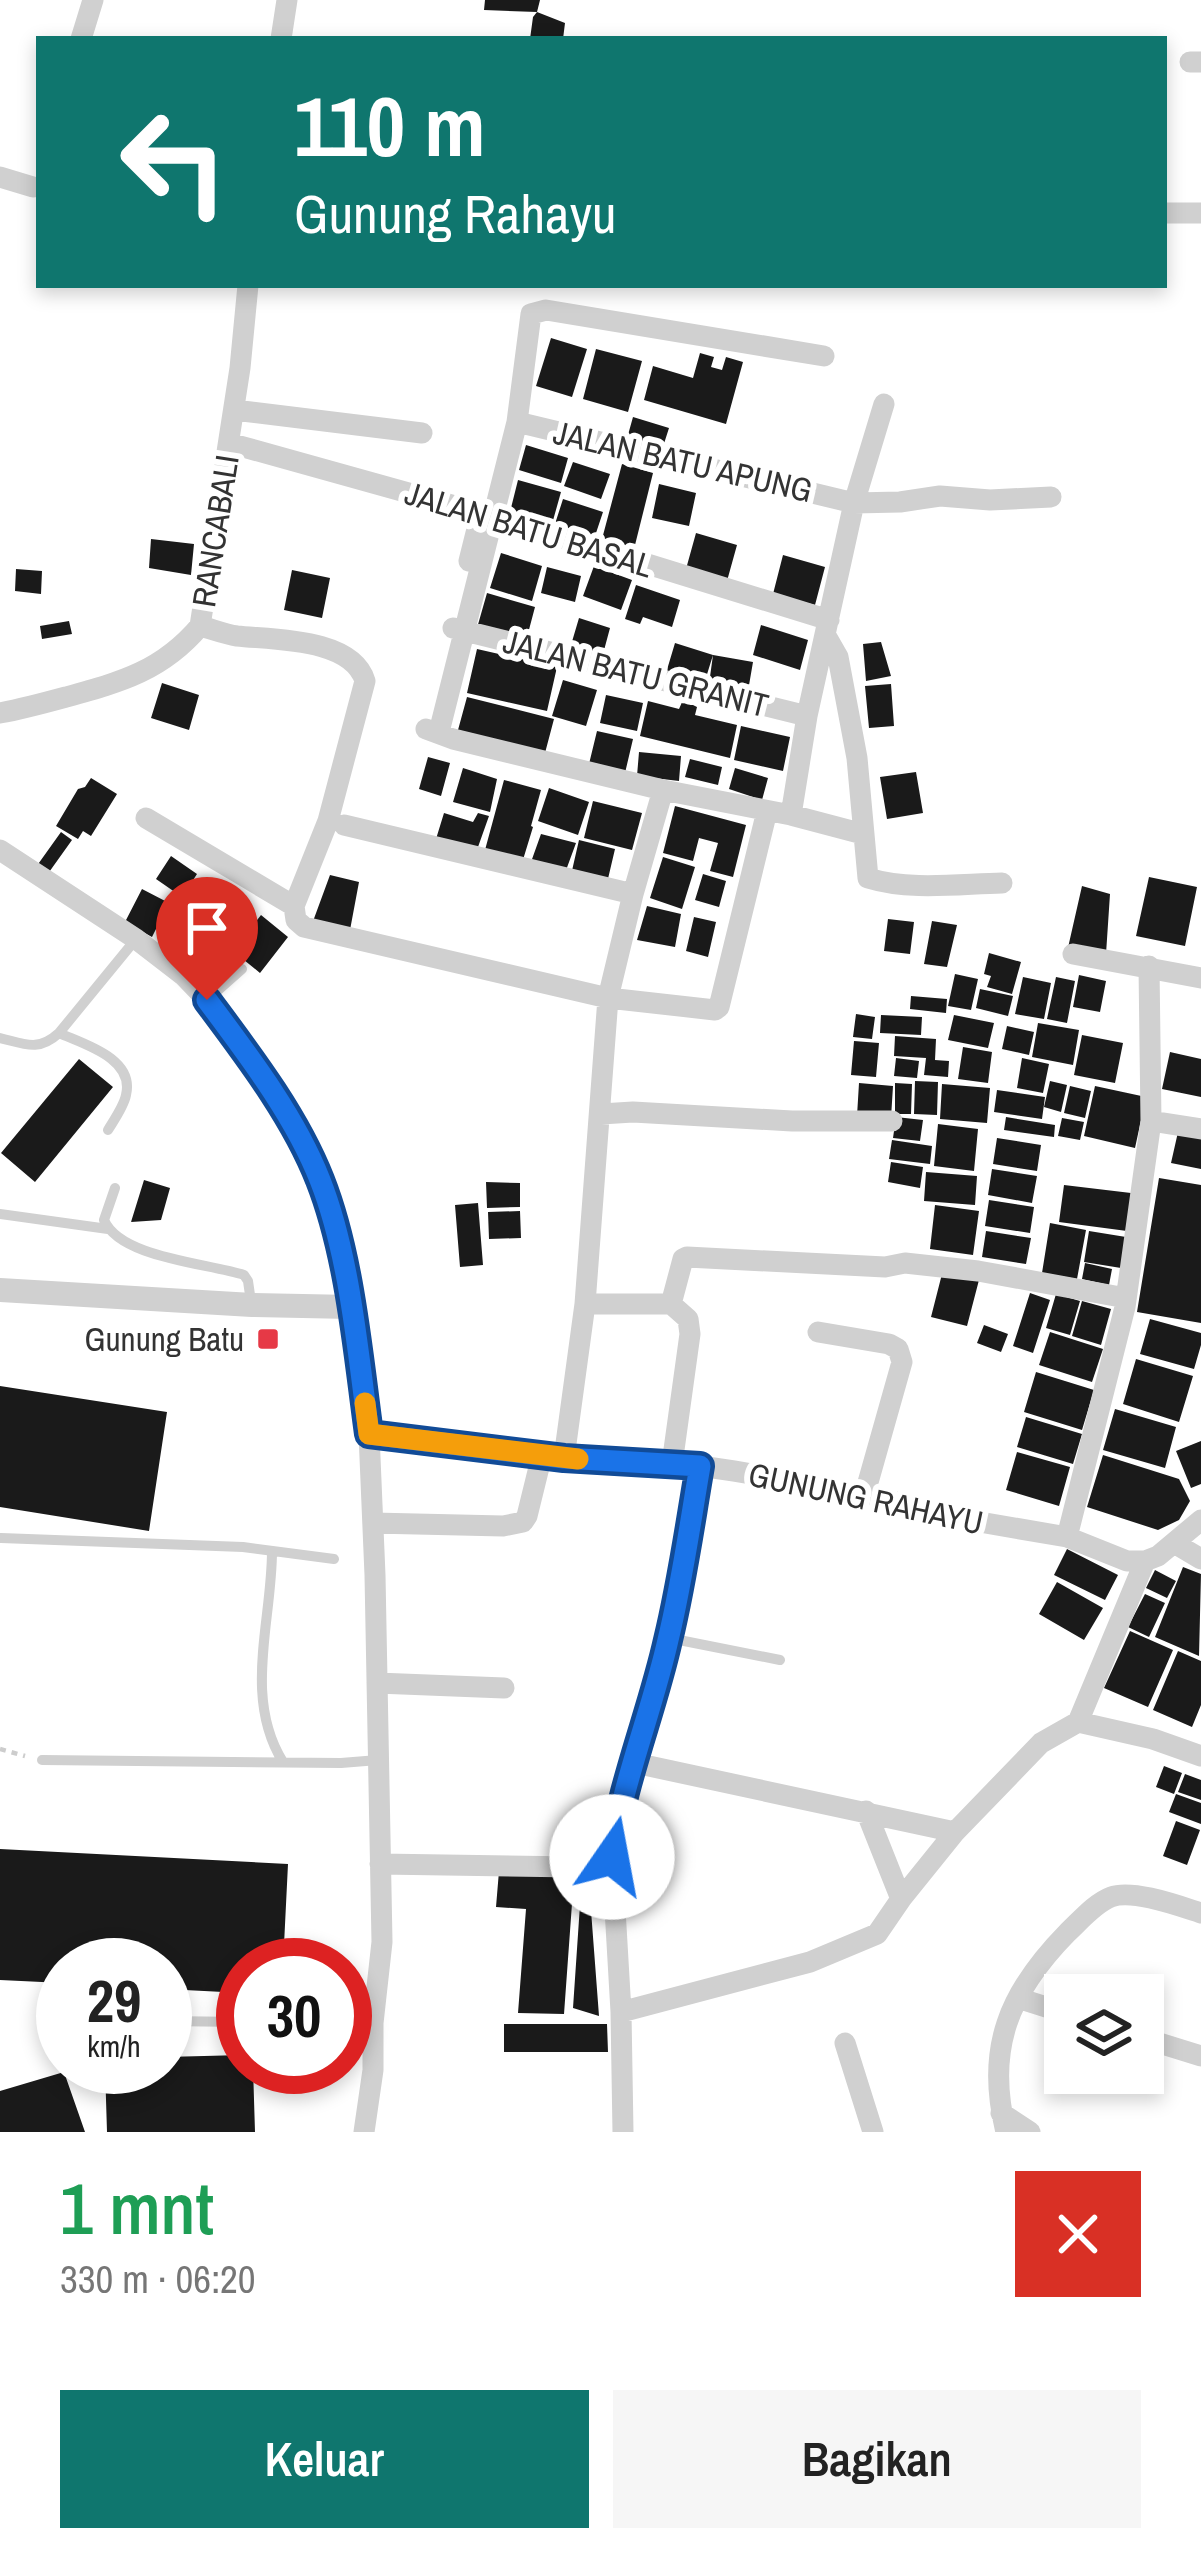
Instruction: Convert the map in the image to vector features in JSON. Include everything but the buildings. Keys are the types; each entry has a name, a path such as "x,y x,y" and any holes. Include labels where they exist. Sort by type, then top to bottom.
{"street":[{"path":"82,36 93,0"},
{"path":"281,36 287,0"},
{"path":"0,178 33,187"},
{"path":"1167,213 1201,213"},
{"name":"RANCABALI","path":"0,713 118,683 153,668 200,626 248,288"},
{"path":"824,356 546,310 531,314 518,422 458,629 439,733 663,790 863,833"},
{"path":"790,815 851,502 884,404"},
{"path":"234,410 422,433"},
{"name":"JALAN BATU APUNG","path":"518,422 851,502 1051,496"},
{"name":"JALAN BATU BASAL","path":"229,443 488,515 827,628"},
{"path":"200,626 231,635 293,640 341,654 361,669 365,681 328,821 294,906 296,920 304,927 608,998 711,1011 719,1007 767,811"},
{"path":"827,628 850,718 868,878 918,886 1002,883"},
{"name":"JALAN BATU GRANIT","path":"458,629 807,716"},
{"path":"373,1523 503,1526 523,1522 553,1457 585,1304 608,998 663,790"},
{"path":"146,818 294,906"},
{"path":"344,825 633,894"},
{"path":"0,850 136,939 207,1000 272,1090 320,1180 344,1262 369,1434 377,1683 382,1942 364,2132"},
{"path":"1073,954 1201,978"},
{"path":"1067,1537 1126,1298 1150,1120 1149,967"},
{"path":"601,1114 892,1121"},
{"path":"1150,1120 1201,1129"},
{"path":"671,1304 686,1257 885,1268 905,1263 1126,1298"},
{"path":"0,1290 351,1307"},
{"path":"585,1304 671,1304 688,1318 690,1334 672,1464"},
{"path":"818,1332 890,1344 898,1349 902,1361 865,1493"},
{"name":"GUNUNG RAHAYU","path":"369,1434 553,1457 700,1466 865,1493 945,1516 1067,1537 1127,1561 1145,1561"},
{"path":"622,2132 612,1857 617,1819 669,1638 700,1466"},
{"path":"621,2012 810,1963 877,1934 955,1832 1041,1743 1078,1722 1145,1561 1158,1556 1201,1520"},
{"path":"1174,1543 1201,1559"},
{"path":"377,1683 504,1688"},
{"path":"1078,1722 1201,1756"},
{"path":"635,1763 955,1832"},
{"path":"866,1811 901,1899"},
{"path":"380,1864 613,1865"},
{"path":"1030,2132 1004,2123 996,2074 1001,2039 1018,1997 1047,1955 1111,1897 1168,1902 1201,1913"},
{"path":"1018,1997 1044,2006"},
{"path":"845,2043 873,2132"},
{"path":"1164,2045 1201,2056"}],"lane":[{"path":"1,1040 32,1046 47,1043 136,939"},
{"path":"207,1000 242,969"},
{"path":"58,1033 108,1055 120,1066 127,1094 108,1130"},
{"path":"115,1188 104,1220 108,1228 135,1248 244,1275 252,1305"},
{"path":"0,1214 108,1228"},
{"path":"1,1538 272,1551 334,1559"},
{"path":"272,1551 262,1688 265,1724 283,1762"},
{"path":"669,1638 780,1660"},
{"path":"42,1760 378,1760"}],"path":[{"path":"0,1749 42,1760"}],"slow traffic":[{"path":"365,1403 369,1434 578,1459"}],"place":[{"name":"Gunung Batu","path":"268,1339"}],"route":[{"path":"207,1000 282,1107 320,1180 344,1262 369,1434 564,1458 700,1466 669,1638 617,1819 612,1857"}]}
